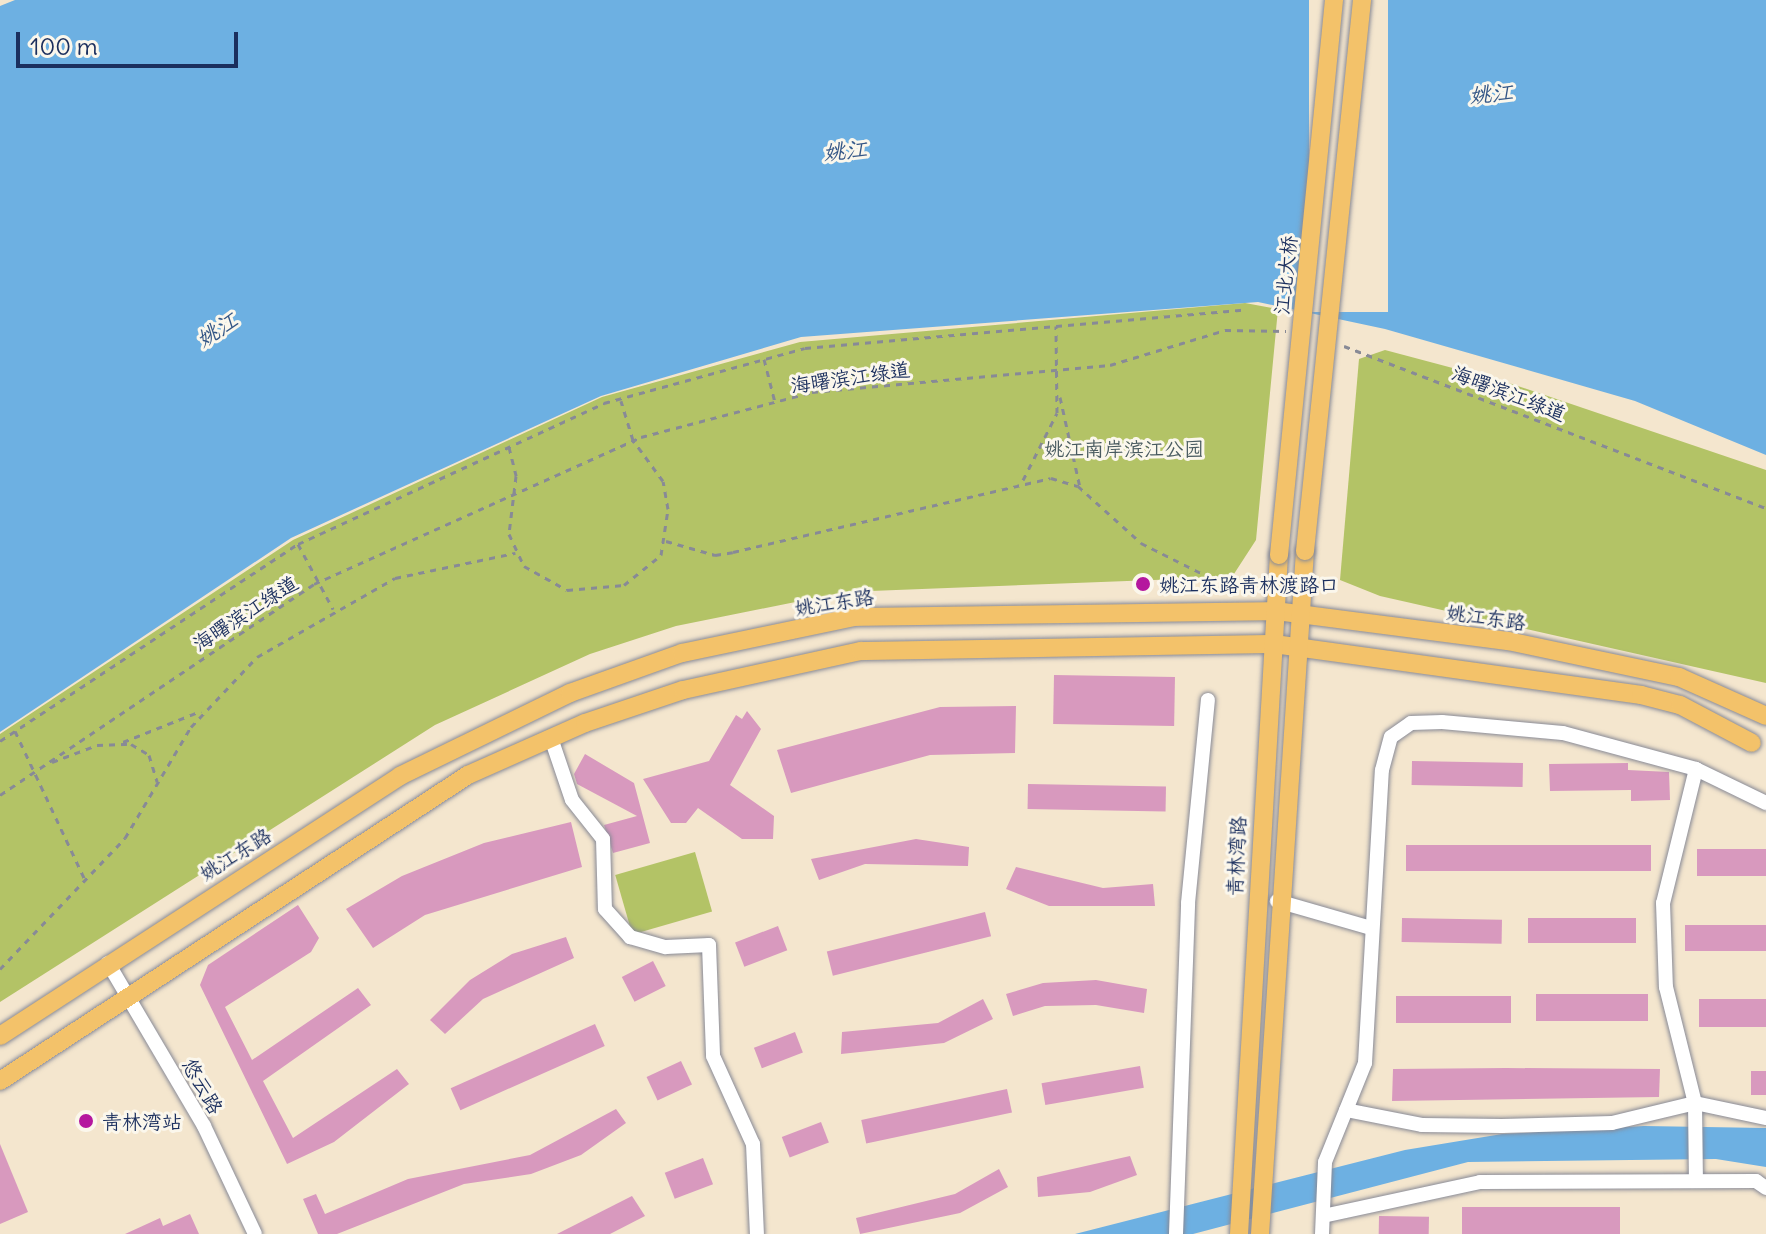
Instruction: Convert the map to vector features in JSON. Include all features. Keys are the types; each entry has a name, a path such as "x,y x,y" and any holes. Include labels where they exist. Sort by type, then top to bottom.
{"main road":[{"name":"江北大桥","path":"1279,555 1334,0"},
{"path":"1261,1229 1277,901 1299,614 1362,0"},
{"name":"青林湾路","path":"1239,1230 1240,1160 1279,555"},
{"name":"姚江东路","path":"0,1036 400,776 632,666 855,617 1276,611 1508,641 1679,677 1766,716"},
{"path":"0,1081 468,775 551,738 683,690 861,651 1297,646 1641,695 1680,705 1752,743"}],"street":[{"path":"1176,1234 1188,903 1208,700"},
{"path":"1322,1234 1325,1162 1365,1063 1382,770 1391,737 1411,723 1563,733 1696,769 1766,803"},
{"path":"551,738 572,800 603,839 605,909 630,937 666,947 709,945 713,1056 753,1144 757,1234"},
{"path":"1696,769 1663,903 1666,987 1695,1103 1696,1177"},
{"path":"1277,901 1371,928"},
{"name":"悠云路","path":"108,963 255,1234"},
{"path":"1346,1110 1422,1125 1502,1126 1612,1123 1695,1103 1766,1118"},
{"path":"1323,1212 1480,1182 1696,1177 1756,1181 1766,1188"}],"path":[{"path":"0,741 298,544 620,399 805,348 1242,310"},
{"path":"1023,480 1051,435 1059,394 1056,326"},
{"name":"海曙滨江绿道","path":"0,795 318,582 512,491 633,440 775,402 1110,365 1225,330 1300,333"},
{"name":"海曙滨江绿道","path":"1329,340 1766,508"},
{"path":"764,359 775,402"},
{"path":"1059,394 1081,489"},
{"path":"509,447 515,553 553,585 608,591 639,578 666,541 663,481 633,440 620,399"},
{"path":"666,541 715,555 963,502 1023,480 1051,478 1081,489 1141,543 1201,573"},
{"path":"298,544 333,609"},
{"path":"0,969 125,838 205,709 285,635 395,578 515,553"},
{"path":"41,767 120,743 205,709"},
{"path":"15,731 86,882"},
{"path":"120,743 149,755 157,783"}],"green space":[{"name":"姚江南岸滨江公园","path":"1245,303 1278,309 1256,540 1232,577 845,592 676,626 590,654 435,725 0,1002 0,734 293,540 602,397 800,342"},
{"path":"1385,350 1509,383 1766,470 1766,683 1380,596 1340,580 1359,359"},
{"path":"695,852 712,912 632,934 615,875"}],"water":[{"name":"姚江","path":"15,0 1766,0 1766,455 1635,401 1385,329 1258,302 801,337 601,396 291,538 0,732 0,6"},
{"path":"1644,1126 1766,1128 1766,1167 1716,1159 1468,1162 1193,1234 1075,1234 1405,1150 1502,1134"}],"pier":[{"path":"1309,0 1388,0 1388,312 1309,312"}],"building":[{"path":"1054,675 1175,677 1174,726 1053,724"},
{"path":"1016,706 1015,753 930,755 791,793 777,750 940,707"},
{"path":"747,711 761,729 730,785 774,816 773,839 742,839 698,808 686,823 671,823 643,779 709,761 736,715 742,719"},
{"path":"585,754 634,783 650,843 613,853 604,825 637,816 577,784 574,774"},
{"path":"1412,761 1523,763 1523,787 1412,785"},
{"path":"1628,763 1628,770 1669,772 1670,800 1631,801 1631,790 1550,791 1549,764"},
{"path":"1028,784 1166,786 1166,811 1028,809"},
{"path":"571,822 582,867 425,915 373,948 346,909 402,876 484,843"},
{"path":"916,839 969,847 968,866 865,864 819,880 811,859"},
{"path":"1406,845 1651,845 1651,871 1406,871"},
{"path":"1697,849 1766,849 1766,876 1697,876"},
{"path":"1016,867 1103,888 1153,884 1155,906 1049,906 1006,889"},
{"path":"298,905 319,938 311,952 225,1007 252,1060 358,988 371,1005 263,1081 293,1138 397,1069 409,1084 334,1142 287,1164 200,985 208,965"},
{"path":"985,912 991,936 833,976 827,951"},
{"path":"1402,918 1502,920 1502,944 1402,942"},
{"path":"1528,918 1636,918 1636,943 1528,943"},
{"path":"1685,925 1766,925 1766,951 1685,951"},
{"path":"778,926 787,950 744,967 735,942"},
{"path":"566,937 574,958 483,999 445,1034 430,1020 470,980 512,954"},
{"path":"653,961 666,986 635,1002 622,977"},
{"path":"1096,980 1147,989 1144,1013 1096,1005 1045,1006 1013,1016 1006,994 1043,983"},
{"path":"1536,994 1648,994 1648,1021 1536,1021"},
{"path":"1396,996 1511,996 1511,1023 1396,1023"},
{"path":"983,999 993,1019 944,1043 841,1054 842,1032 938,1023"},
{"path":"1699,999 1766,999 1766,1027 1699,1027"},
{"path":"595,1024 605,1046 460,1110 451,1088"},
{"path":"795,1032 803,1053 762,1068 754,1048"},
{"path":"681,1061 692,1085 658,1101 647,1077"},
{"path":"1140,1066 1144,1088 1045,1105 1042,1083"},
{"path":"1393,1069 1660,1069 1659,1097 1392,1101"},
{"path":"1751,1071 1766,1071 1766,1095 1751,1095"},
{"path":"1007,1089 1012,1112 866,1143 861,1120"},
{"path":"616,1109 626,1123 581,1155 531,1174 464,1184 337,1234 318,1234 303,1199 316,1194 325,1214 408,1179 530,1155"},
{"path":"821,1122 829,1143 790,1158 782,1137"},
{"path":"0,1144 28,1212 0,1224"},
{"path":"1130,1156 1137,1175 1090,1192 1038,1197 1037,1177"},
{"path":"703,1158 713,1184 675,1199 665,1173"},
{"path":"999,1169 1008,1187 960,1213 860,1234 856,1218 955,1194"},
{"path":"632,1196 645,1216 610,1234 557,1234"},
{"path":"1462,1207 1620,1207 1620,1234 1462,1234"},
{"path":"190,1214 199,1234 125,1234 160,1218 163,1226"},
{"path":"1379,1216 1429,1217 1429,1234 1379,1234"}],"place":[{"name":"姚江东路青林渡路口","path":"1143,584"},
{"name":"青林湾站","path":"86,1121"}]}
